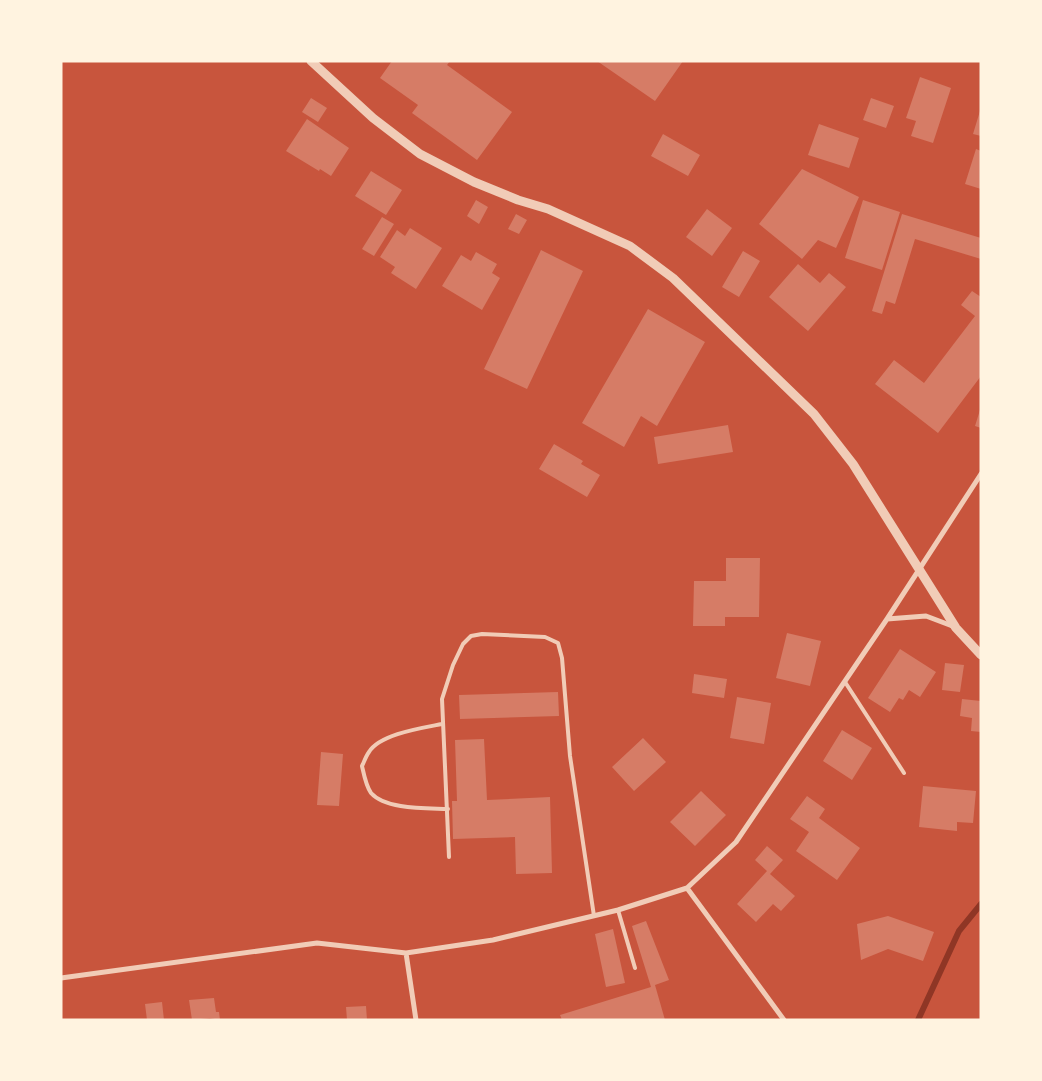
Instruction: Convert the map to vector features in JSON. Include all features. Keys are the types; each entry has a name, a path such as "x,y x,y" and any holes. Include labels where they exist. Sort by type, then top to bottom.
{"street":[{"path":"311,61 373,118 420,154 474,182 518,200 548,209 630,246 673,278 814,414 853,464 956,628 981,655"},
{"path":"61,978 317,943 406,953 493,940 618,910 687,888 736,842 888,619 981,474"},
{"path":"888,619 926,616 956,628"},
{"path":"687,888 784,1020"},
{"path":"406,953 416,1020"}],"lane":[{"path":"449,857 442,700 450,674 463,644 471,636 482,634 545,637 558,643 562,658 570,756 594,916"},
{"path":"845,682 904,772"},
{"path":"442,724 410,730 380,742 369,751 362,766 372,793 384,801 400,806 448,810"},
{"path":"618,910 635,968"}],"building":[{"path":"392,61 450,61 447,65 512,112 477,160 412,113 418,105 380,78"},
{"path":"597,61 683,61 655,101"},
{"path":"920,77 951,88 933,143 911,136 916,121 906,118"},
{"path":"311,98 327,108 318,122 302,112"},
{"path":"871,98 894,106 886,128 863,120"},
{"path":"981,111 981,136 973,134"},
{"path":"307,119 349,148 331,176 286,151"},
{"path":"819,124 859,138 849,168 808,155"},
{"path":"663,134 700,155 688,176 651,156"},
{"path":"976,149 981,151 981,189 965,184"},
{"path":"802,169 859,197 836,248 818,240 802,259 759,224"},
{"path":"371,171 402,190 386,215 355,196"},
{"path":"476,200 488,207 479,224 467,216"},
{"path":"863,200 900,212 882,270 845,258"},
{"path":"707,209 732,228 712,256 686,237"},
{"path":"516,214 527,220 519,234 508,229"},
{"path":"902,214 981,238 981,259 915,239 895,304 886,301 882,314 872,311"},
{"path":"382,217 394,224 374,256 362,249"},
{"path":"410,228 442,248 416,289 391,273 395,267 380,257 397,230 405,236"},
{"path":"541,250 583,271 527,389 484,369"},
{"path":"743,251 760,261 739,297 722,287"},
{"path":"476,252 497,264 492,273 500,278 482,310 442,286 461,255 471,261"},
{"path":"798,264 820,283 829,273 846,287 808,331 769,297"},
{"path":"972,291 981,297 981,376 938,433 875,384 894,360 924,383 975,316 961,305"},
{"path":"648,309 705,342 657,426 641,416 624,447 582,423"},
{"path":"981,410 981,428 975,426"},
{"path":"728,425 733,452 658,464 654,437"},
{"path":"554,444 583,461 581,464 600,475 587,497 539,469"},
{"path":"726,558 760,558 759,617 725,617 725,626 693,626 694,581 726,581"},
{"path":"787,633 821,641 810,686 776,678"},
{"path":"900,649 936,672 920,697 909,690 903,700 899,698 890,712 868,698"},
{"path":"945,663 964,665 960,692 942,690"},
{"path":"694,674 727,679 724,698 692,693"},
{"path":"558,692 559,716 460,719 459,695"},
{"path":"737,697 771,703 764,744 730,738"},
{"path":"962,699 981,701 981,732 971,731 972,718 960,716"},
{"path":"842,730 872,748 852,780 823,761"},
{"path":"643,738 666,762 634,791 612,767"},
{"path":"484,739 487,800 550,797 552,873 516,874 515,837 453,839 452,801 457,801 455,740"},
{"path":"321,752 343,754 339,806 317,805"},
{"path":"923,786 976,791 973,823 957,822 957,831 919,827"},
{"path":"701,791 726,815 695,846 670,822"},
{"path":"807,796 825,809 819,818 860,848 837,880 796,851 809,832 790,819"},
{"path":"767,846 783,860 770,874 795,896 781,911 773,904 756,922 737,904 767,871 755,860"},
{"path":"888,916 934,932 923,961 888,949 861,960 857,924"},
{"path":"646,921 669,980 655,985 665,1020 562,1020 560,1015 651,987 632,926"},
{"path":"613,929 625,983 606,987 595,934"},
{"path":"214,998 216,1012 219,1012 220,1020 210,1018 192,1020 189,1000"},
{"path":"162,1002 164,1020 147,1020 145,1004"},
{"path":"366,1006 367,1020 347,1020 346,1007"}],"waterway":[{"path":"918,1020 959,931 981,904"}]}
